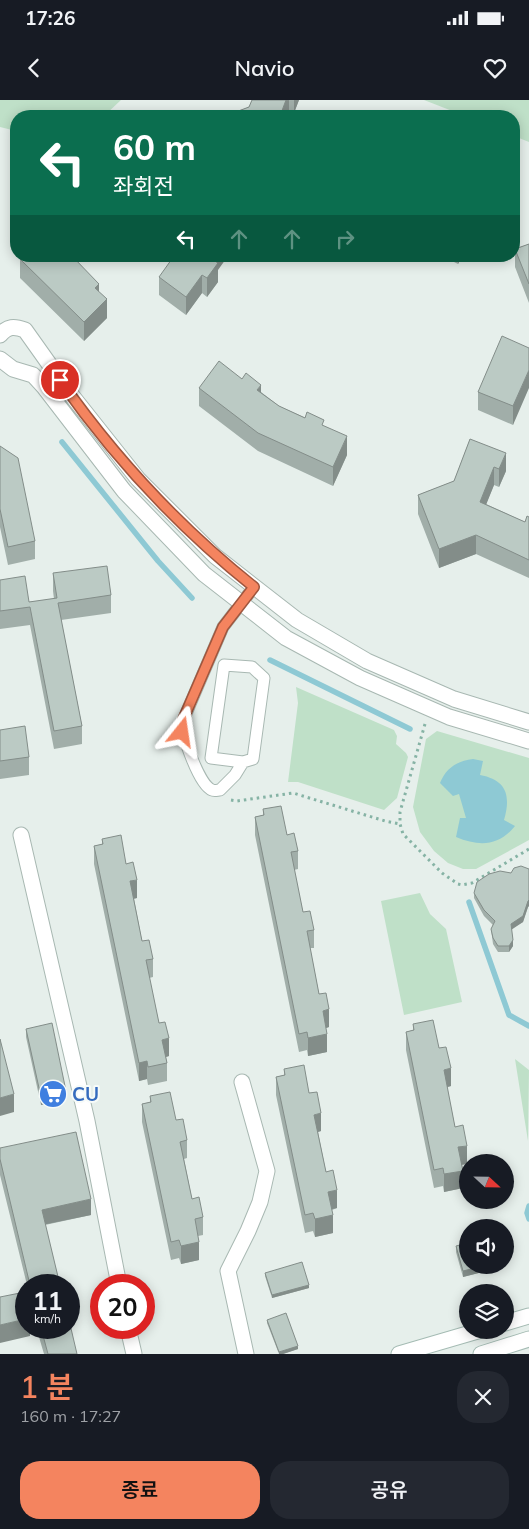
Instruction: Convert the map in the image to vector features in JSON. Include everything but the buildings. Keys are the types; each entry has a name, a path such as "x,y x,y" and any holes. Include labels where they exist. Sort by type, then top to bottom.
{"street":[{"path":"0,335 5,329 15,326 25,330 69,392 138,479 215,556 297,620 367,662 454,699 529,722"},
{"path":"0,359 13,369 33,375 124,491 204,574 286,638 360,678 449,716 529,741"},
{"path":"21,835 87,1122 117,1274"},
{"path":"242,1082 267,1171 260,1202 228,1271 246,1354"},
{"path":"514,1320 529,1316"},
{"path":"399,1354 459,1336"},
{"path":"131,1339 134,1354"},
{"path":"481,1354 529,1339"}],"lane":[{"path":"243,762 211,758 224,665 252,667 264,678 253,759 243,762 235,775 220,790 213,791 199,774 182,732 182,722 223,627 254,587"}],"path":[{"path":"427,719 400,812 400,824 403,834 452,882 462,885 472,883 529,849"},
{"path":"220,790 226,797 237,801 293,793 384,821 400,824"}],"green space":[{"path":"0,100 121,100 110,110 10,110 10,130 0,127"},
{"path":"424,100 529,100 529,142 520,138 520,110 450,110"},
{"path":"296,687 394,730 397,736 396,744 408,757 397,798 384,810 298,782 288,782 298,703"},
{"path":"437,731 529,758 529,840 476,869 463,869 448,863 434,851 420,832 413,807 426,739"},
{"path":"420,893 430,914 446,929 462,1002 404,1015 381,901"},
{"path":"515,1059 529,1070 528,1141"}],"water":[{"path":"473,759 483,761 480,775 496,781 505,790 507,804 504,820 515,826 502,838 488,843 473,842 456,837 460,818 466,818 459,794 453,796 440,783 445,773 453,766 462,761"}],"waterway":[{"path":"62,442 158,561 192,598"},
{"path":"270,660 410,729"},
{"path":"469,902 509,1015 529,1026"},
{"path":"529,1206 527,1213 529,1219"}],"place":[{"name":"CU","path":"53,1094"}],"route":[{"path":"60,380 138,479 215,556 254,587 223,627 182,722 182,732"}]}
